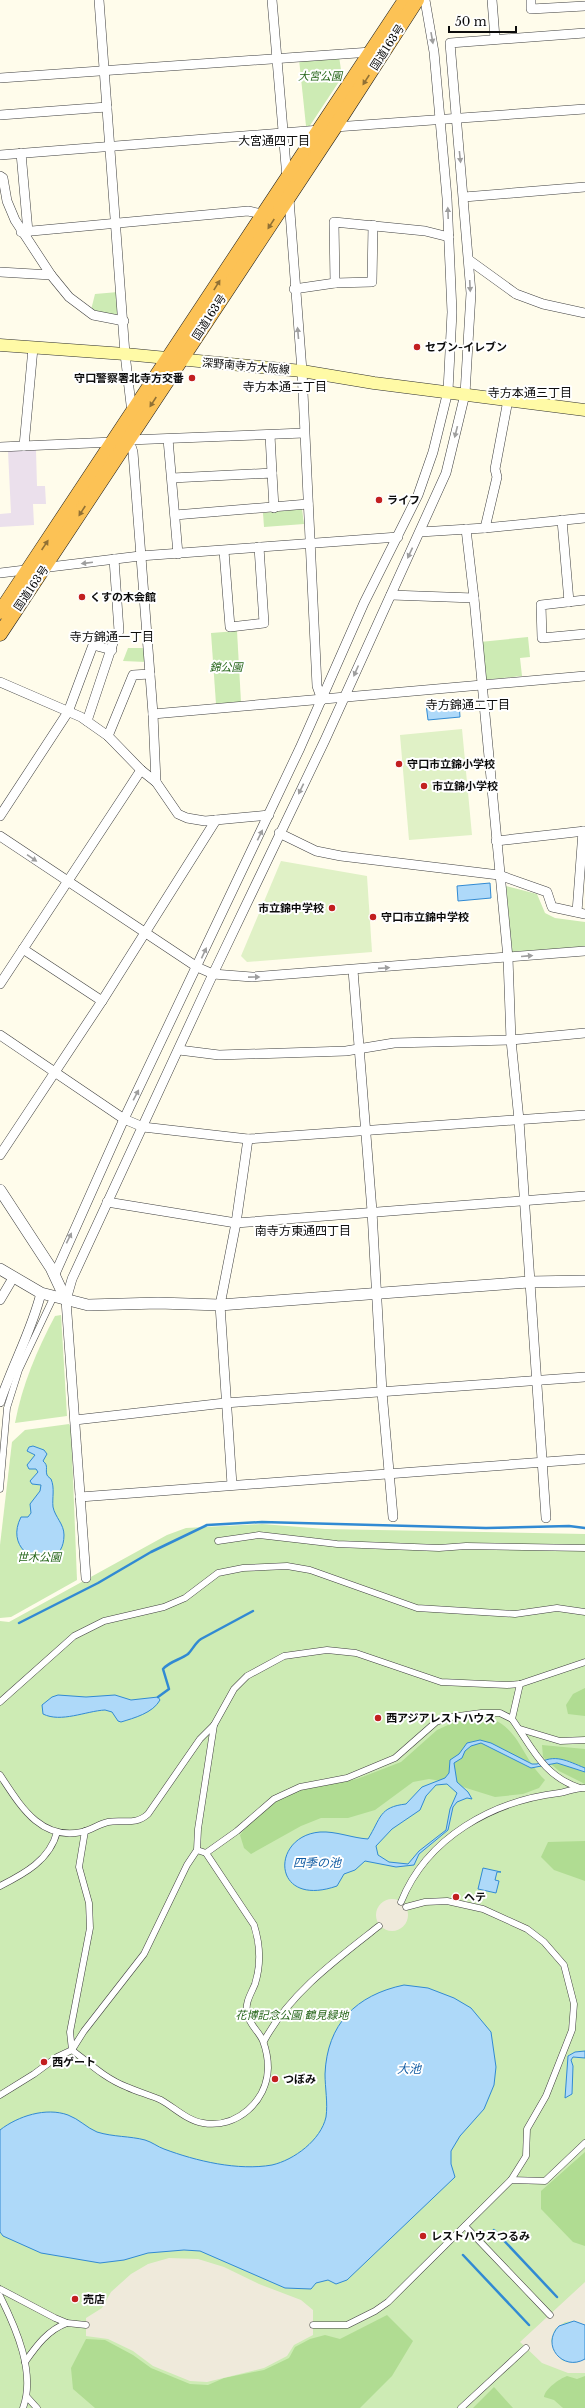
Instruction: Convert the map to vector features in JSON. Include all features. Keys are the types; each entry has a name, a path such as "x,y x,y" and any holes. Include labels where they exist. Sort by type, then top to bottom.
{"highway":[{"name":"国道163号","path":"0,634 129,440 174,359 262,214 320,130 405,0"},
{"name":"国道163号","path":"0,612 132,414 174,359 288,197 417,0"}],"main road":[{"name":"深野南寺方大阪線","path":"0,345 125,354 302,372 374,383 585,410"}],"street":[{"path":"100,0 106,70 109,146 124,321 125,354 132,414"},
{"path":"272,0 287,177 294,289 302,372 317,686 322,700"},
{"path":"54,1274 124,1119 269,815 322,700 364,603 418,496 433,452 448,392 452,334 449,237 440,119 434,52 425,0"},
{"path":"492,0 495,38"},
{"path":"531,0 532,9 585,6 585,0"},
{"path":"86,1578 66,1300 72,1279 279,833 345,698 420,532 446,473 465,394 471,293 464,197 455,118 450,42 585,33"},
{"path":"0,76 371,52"},
{"path":"0,116 107,107"},
{"path":"335,127 585,109"},
{"path":"0,155 283,131 320,130"},
{"path":"21,153 25,232"},
{"path":"0,176 3,178 10,210 51,275 69,296 93,315 124,321"},
{"path":"464,197 585,187"},
{"path":"25,232 116,222 248,211 262,214"},
{"path":"335,283 334,222 425,231 449,237"},
{"path":"294,289 335,283 372,282 373,225"},
{"path":"469,260 516,294 543,304 585,313"},
{"path":"0,272 51,275"},
{"path":"24,446 33,348"},
{"path":"484,528 497,477 495,469 508,400"},
{"path":"156,782 154,714 140,556 133,452 129,440 304,433"},
{"path":"270,435 274,508"},
{"path":"168,439 178,554"},
{"path":"0,447 113,442"},
{"path":"172,478 272,473"},
{"path":"175,515 308,504"},
{"path":"420,532 484,528 585,518"},
{"path":"562,520 569,602"},
{"path":"466,529 474,598 508,958 511,1040 519,1120 523,1200 546,1518"},
{"path":"0,573 27,571 140,556 398,537"},
{"path":"224,551 230,627 264,623 259,547"},
{"path":"87,721 112,650 116,634 119,631 114,559"},
{"path":"391,595 474,598"},
{"path":"585,600 541,605 542,638 585,634"},
{"path":"0,816 68,712 93,645 112,650"},
{"path":"108,736 133,675 150,674"},
{"path":"154,714 585,676"},
{"path":"0,682 87,721 108,736 141,770 156,782 178,814 187,818 205,821 269,815"},
{"path":"0,984 141,770"},
{"path":"0,1155 102,1001 216,820"},
{"path":"279,833 316,851 341,856 499,875 547,892 552,907 581,913 584,831 496,841"},
{"path":"0,836 145,934 197,967 213,974 252,977 585,952"},
{"path":"23,949 102,1001"},
{"path":"353,970 372,1211 382,1392 393,1517"},
{"path":"179,1050 219,1055 359,1050 394,1044 511,1040 585,1034"},
{"path":"0,1036 124,1119 143,1127 248,1139 585,1115"},
{"path":"232,1485 225,1403 220,1305 236,1223 248,1139"},
{"path":"0,1190 54,1274 66,1300"},
{"path":"107,1202 236,1223 372,1211 585,1196"},
{"path":"0,1269 41,1293 88,1305 158,1303 220,1305 376,1295 529,1282 585,1281"},
{"path":"0,1300 13,1278"},
{"path":"0,1402 11,1370 37,1308 41,1293"},
{"path":"0,1489 7,1408 19,1370 54,1296"},
{"path":"75,1420 225,1403 585,1377"},
{"path":"80,1498 232,1485 585,1459"},
{"path":"218,1541 259,1535 345,1544 439,1548 466,1546 585,1548"},
{"path":"0,1702 74,1636 104,1621 164,1607 185,1598 218,1573 243,1568 287,1566 310,1570 417,1608 515,1614 557,1608 585,1612"},
{"path":"0,1776 31,1818 43,1827 57,1832 70,1834 86,1831 109,1822 132,1823 143,1818 200,1739 214,1725 231,1692 246,1676 284,1656 312,1650 343,1650 441,1682 520,1684 585,1662"},
{"path":"512,1719 520,1684"},
{"path":"206,1853 237,1831 274,1799 300,1787 347,1778 395,1758 436,1722 452,1716 500,1713 512,1719 537,1757 549,1770 568,1783 582,1788"},
{"path":"0,2095 34,2074 57,2057 72,2050 84,2031 144,1954 187,1865 197,1850 198,1829 214,1725"},
{"path":"520,1729 560,1741 585,1740"},
{"path":"401,1902 407,1886 424,1863 446,1841 470,1822 492,1810 525,1798 576,1791 582,1788"},
{"path":"86,1831 79,1867 88,1896 90,1924 70,2032 72,2050 116,2082 160,2100 196,2121 214,2124 237,2118 249,2111 261,2097 265,2086 268,2067 264,2042 251,2026 247,2012 248,1999 255,1983 259,1963 256,1932 250,1917 206,1853 197,1850"},
{"path":"0,1886 29,1871 53,1846 57,1832"},
{"path":"313,2325 347,2325 375,2311 388,2302 511,2180 526,2156 527,2129 546,2096 572,2030 574,2004 564,1965 544,1942 527,1929 483,1909 447,1901 425,1902 406,1907"},
{"path":"264,2042 271,2029 314,1978 380,1926"},
{"path":"511,2180 545,2181 585,2143"},
{"path":"465,2226 550,2315"},
{"path":"0,2289 68,2323 86,2325"},
{"path":"0,2296 13,2322 25,2362 27,2396 23,2408"},
{"path":"25,2362 37,2344 56,2327 68,2323"},
{"path":"461,2408 526,2348"},
{"path":"27,2396 37,2408"}],"shaded area":[{"path":"36,450 37,486 45,486 46,504 33,504 34,525 0,527 0,514 11,513 8,451"},
{"path":"389,1899 395,1899 405,1906 408,1915 407,1921 401,1928 395,1931 389,1931 379,1924 376,1918 376,1912 383,1902"},
{"path":"169,2258 198,2259 224,2267 259,2284 301,2300 313,2310 313,2335 294,2345 287,2356 264,2368 207,2382 190,2381 153,2366 133,2351 108,2339 86,2336 86,2318 102,2308 111,2292 131,2274 148,2264"},
{"path":"585,2282 585,2325 574,2321 565,2322 555,2329 551,2340 554,2351 563,2361 575,2363 585,2359 585,2373 568,2373 542,2363 520,2342"}],"green space":[{"name":"大宮公園","path":"339,56 342,77 309,127 306,126 299,59"},
{"path":"118,292 120,315 111,316 91,310 95,294"},
{"path":"302,509 304,524 264,527 263,513"},
{"name":"錦公園","path":"237,631 241,702 216,704 211,633"},
{"path":"528,637 530,657 520,658 522,676 484,680 480,642"},
{"path":"128,648 146,648 146,662 123,661"},
{"path":"462,729 472,835 409,840 400,735"},
{"path":"281,861 367,876 372,952 247,962 241,956"},
{"path":"506,886 537,894 545,913 555,918 585,922 585,948 512,952"},
{"path":"61,1315 67,1416 15,1423 26,1381 36,1355 55,1316"},
{"name":"世木公園","path":"69,1424 71,1427 77,1580 11,1617 0,1618 0,1545 12,1442 25,1430"},
{"name":"花博記念公園 鶴見緑地","path":"262,1524 325,1529 585,1534 585,2408 0,2408 0,1621 9,1622 167,1535 186,1528"},
{"path":"585,1688 585,1716 568,1714 566,1705 573,1694"},
{"path":"482,1715 505,1726 512,1734 536,1770 545,1780 539,1788 523,1794 495,1797 447,1782 429,1779 413,1782 375,1810 348,1818 321,1818 301,1826 251,1854 244,1848 240,1835 251,1821 277,1799 292,1792 357,1779 401,1762 437,1730 463,1718"},
{"path":"542,1745 585,1749 585,1784 559,1771 543,1757"},
{"path":"585,1841 585,1881 554,1870 541,1857 548,1842"},
{"path":"585,2152 585,2246 573,2242 541,2209 541,2191"},
{"path":"387,2315 413,2341 392,2376 360,2408 95,2408 73,2389 71,2368 86,2339 105,2340 133,2355 151,2368 190,2384 208,2385 224,2378 264,2370 289,2358 295,2347 310,2339 325,2335 340,2339"},
{"path":"567,2376 577,2379 585,2376 585,2408 563,2408 554,2400 544,2397 553,2385 560,2379"},
{"path":"494,2387 513,2408 473,2408"}],"water":[{"path":"459,702 460,717 428,720 426,704"},
{"path":"490,883 491,898 458,901 457,886"},
{"path":"33,1446 44,1450 47,1454 43,1461 46,1466 46,1473 52,1482 53,1507 64,1531 61,1548 54,1556 45,1559 35,1558 25,1552 19,1543 17,1531 21,1517 28,1517 31,1513 30,1504 40,1491 41,1485 32,1484 30,1481 38,1472 36,1469 29,1469 27,1465 35,1455 27,1451 29,1447"},
{"path":"58,1695 86,1697 115,1695 131,1700 158,1697 160,1700 157,1705 148,1712 121,1722 118,1721 112,1712 105,1710 66,1717 43,1714 42,1705 52,1697"},
{"name":"四季の池","path":"480,1740 491,1743 532,1764 537,1764 550,1759 561,1759 585,1768 585,1772 557,1763 531,1768 481,1743 471,1746 465,1751 462,1758 454,1763 457,1782 468,1792 472,1799 467,1798 457,1802 453,1807 448,1830 419,1854 414,1865 396,1867 365,1861 355,1870 344,1874 337,1886 315,1890 299,1888 289,1880 285,1869 286,1857 292,1845 304,1836 320,1832 368,1839 379,1819 386,1811 390,1808 406,1804 422,1787 445,1778 449,1773 450,1760 459,1754 467,1743","holes":["447,1784 457,1793 450,1809 446,1830 419,1851 408,1864 389,1862 378,1855 376,1846 392,1829 420,1810 426,1796 436,1785"]},
{"path":"483,1868 501,1872 497,1872 495,1880 499,1881 496,1893 478,1889"},
{"name":"大池","path":"404,1985 428,1988 454,1998 471,2008 491,2032 496,2067 494,2085 484,2109 460,2136 451,2151 451,2164 455,2177 347,2280 336,2284 328,2280 316,2283 311,2289 285,2288 200,2251 184,2250 148,2253 124,2260 100,2263 41,2253 3,2236 0,2232 0,2130 15,2121 32,2114 51,2112 68,2115 97,2132 145,2140 176,2153 217,2164 259,2167 272,2165 289,2159 313,2141 319,2134 326,2117 327,2101 325,2074 327,2056 331,2040 338,2027 347,2014 358,2004 372,1996"},
{"path":"585,2051 585,2058 573,2057 571,2060 573,2066 572,2094 565,2098 568,2056 575,2052"},
{"path":"574,2321 585,2325 585,2359 577,2362 569,2362 562,2359 557,2354 553,2348 552,2341 554,2333 559,2326"}],"waterway":[{"path":"19,1623 98,1583 151,1552 207,1525 262,1522 486,1528 569,1526 585,1528"},
{"path":"158,1697 169,1689 163,1669 166,1666 188,1654 201,1639 253,1611"},
{"path":"494,2230 557,2297"},
{"path":"463,2255 529,2325"}],"place":[{"name":"セブン-イレブン","path":"417,347"},
{"name":"守口警察署北寺方交番","path":"192,378"},
{"name":"ライフ","path":"379,500"},
{"name":"くすの木会館","path":"82,597"},
{"name":"守口市立錦小学校","path":"399,764"},
{"name":"市立錦小学校","path":"424,786"},
{"name":"市立錦中学校","path":"332,908"},
{"name":"守口市立錦中学校","path":"373,917"},
{"name":"西アジアレストハウス","path":"378,1718"},
{"name":"ヘテ","path":"456,1897"},
{"name":"西ゲート","path":"44,2062"},
{"name":"つぼみ","path":"275,2079"},
{"name":"レストハウスつるみ","path":"423,2236"},
{"name":"売店","path":"75,2299"}],"district":[{"name":"大宮通四丁目","path":"274,140"},
{"name":"寺方本通二丁目","path":"285,386"},
{"name":"寺方本通三丁目","path":"530,392"},
{"name":"寺方錦通一丁目","path":"112,636"},
{"name":"寺方錦通二丁目","path":"468,704"},
{"name":"南寺方東通四丁目","path":"303,1230"}]}
